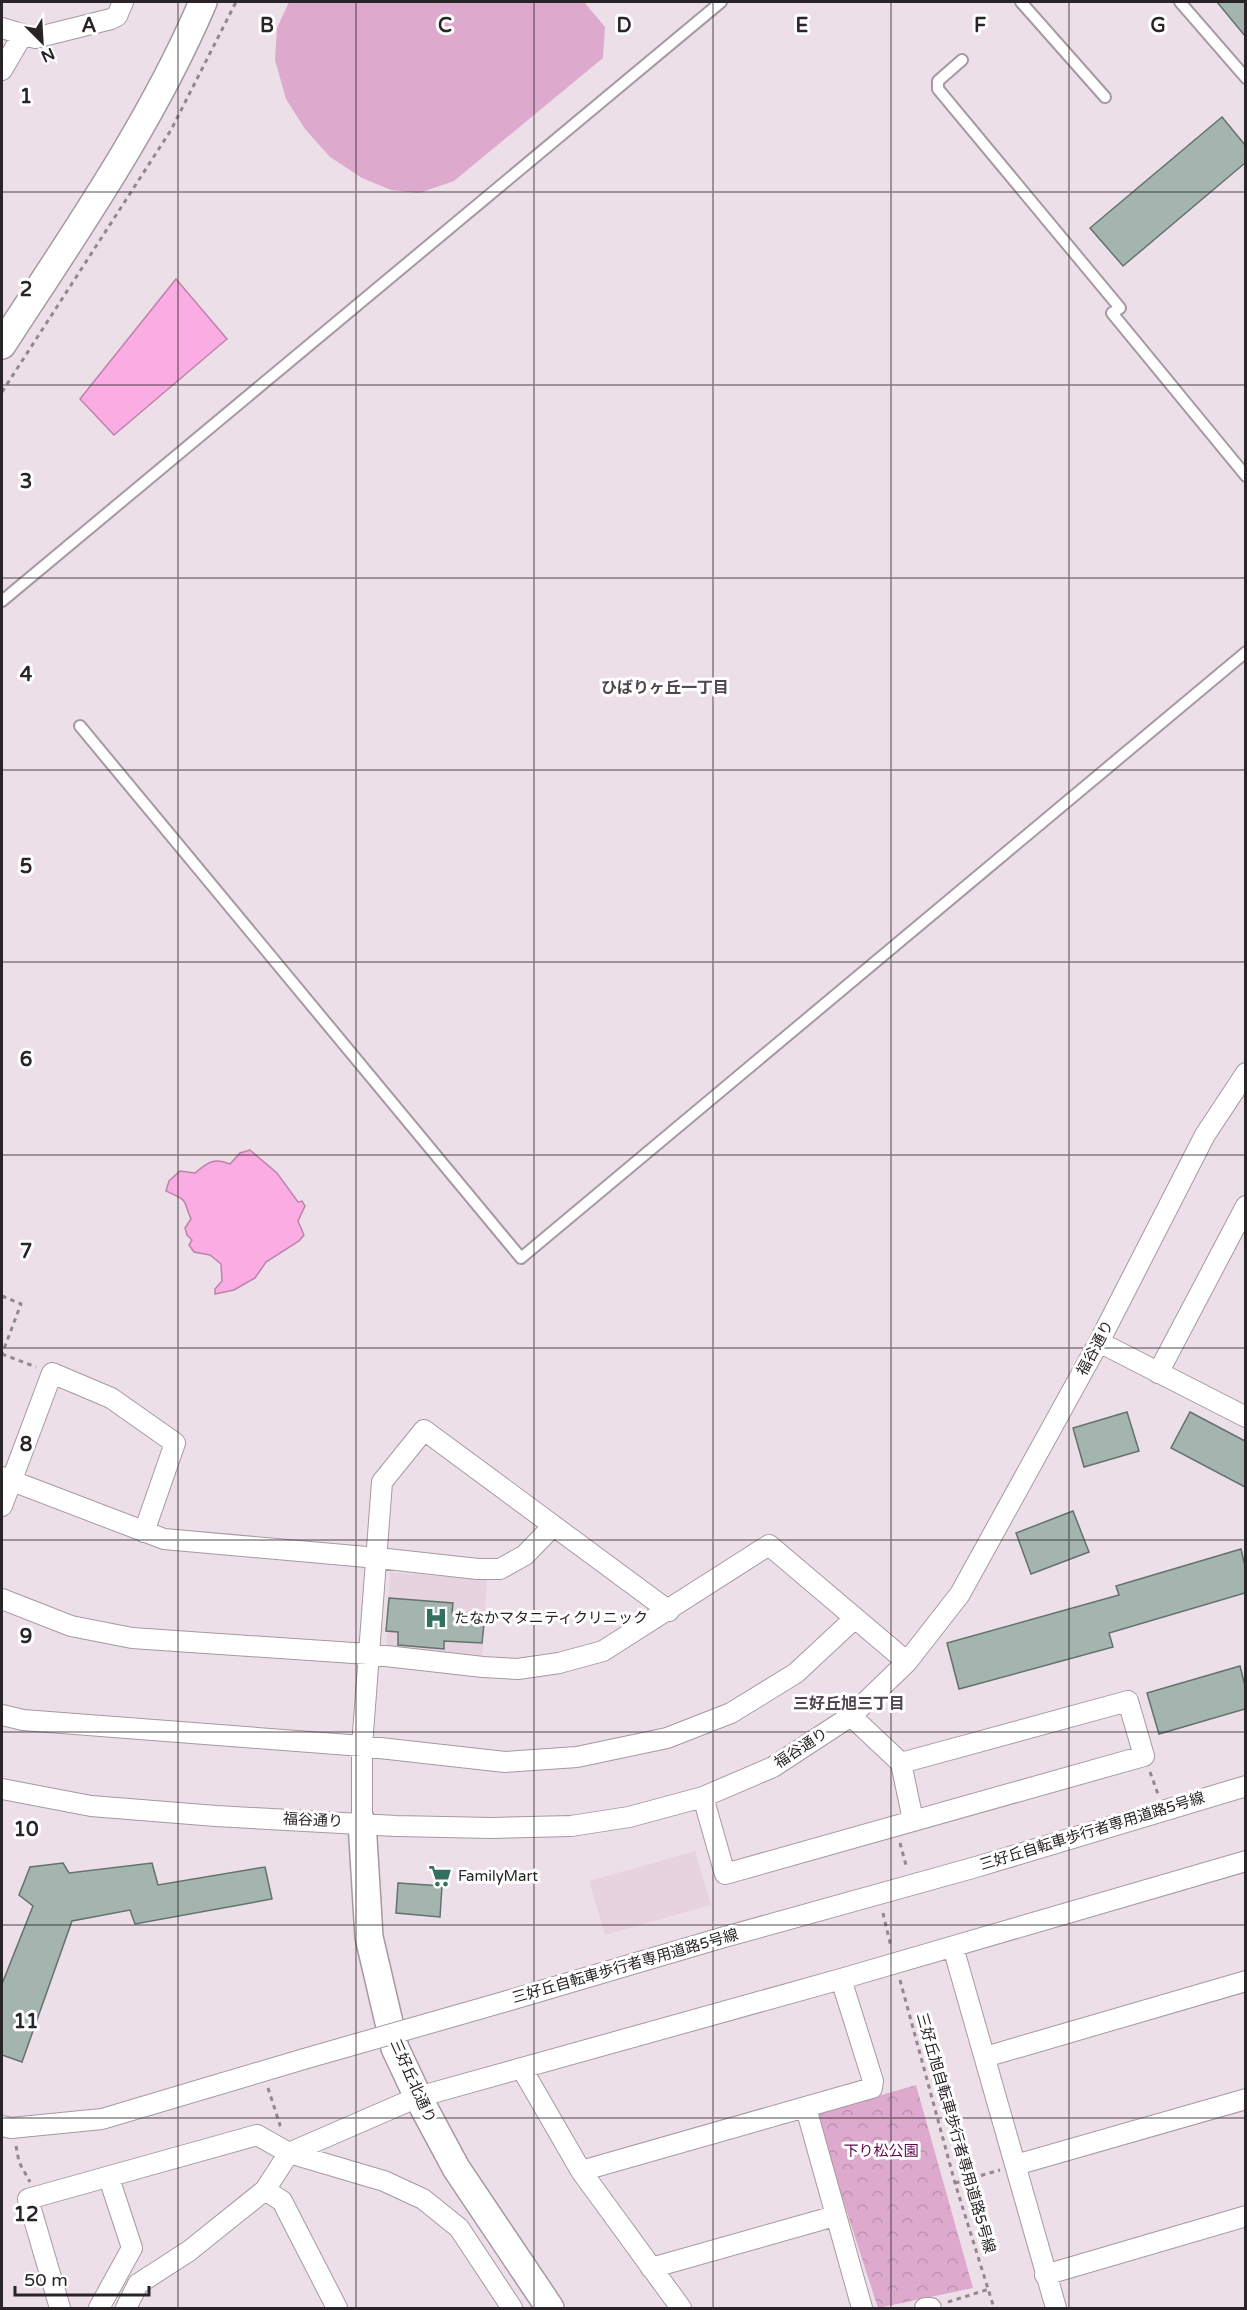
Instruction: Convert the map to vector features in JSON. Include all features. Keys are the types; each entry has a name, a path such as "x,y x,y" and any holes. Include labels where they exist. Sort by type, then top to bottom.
{"street":[{"path":"2,28 22,36 35,38 111,19 117,15 123,2"},
{"path":"2,345 150,111 200,2"},
{"path":"2,70 22,36"},
{"name":"福谷通り","path":"2,1789 91,1806 216,1816 362,1822 396,1826 492,1828 571,1826 629,1816 703,1797 773,1767 851,1716 907,1662 960,1594 1099,1342 1205,1135 1245,1073"},
{"path":"1158,1373 1245,1206"},
{"path":"1099,1342 1245,1418"},
{"path":"2,1506 6,1478 52,1373 111,1398 175,1443 144,1532"},
{"path":"362,1822 362,1746 382,1482 424,1430 669,1611"},
{"path":"6,1478 144,1532 177,1541 500,1569 525,1555 553,1526"},
{"path":"2,1599 70,1626 132,1638 368,1654 483,1668 518,1669 559,1663 603,1651 669,1611 769,1545 907,1662"},
{"path":"2,1715 23,1720 362,1746 505,1762 577,1757 667,1738 731,1713 796,1673 855,1618"},
{"path":"703,1797 725,1874 1144,1756 1128,1701 901,1763"},
{"path":"851,1716 901,1763 904,1823"},
{"name":"三好丘自転車歩行者専用道路5号線","path":"6,2127 102,2119 912,1885 1245,1786"},
{"name":"三好丘北通り","path":"362,1822 369,1937 395,2048 417,2097 456,2168 550,2308"},
{"path":"126,2308 138,2284 189,2251 266,2190 289,2153 417,2097 842,1979 1245,1861"},
{"path":"953,1947 1056,2308"},
{"path":"581,2170 872,2088 873,2081 842,1979"},
{"path":"985,2057 1245,1981"},
{"path":"522,2069 581,2170 681,2308"},
{"path":"1016,2165 1245,2099"},
{"path":"806,2108 862,2308"},
{"path":"60,2308 28,2199 257,2135 289,2153 384,2181 423,2199 459,2228 512,2308"},
{"path":"99,2308 132,2248 109,2178"},
{"path":"266,2190 282,2201 337,2308"},
{"path":"651,2268 835,2216"},
{"path":"1045,2275 1245,2216"}],"lane":[{"path":"2,601 721,2"},
{"path":"1021,2 1105,98"},
{"path":"1180,2 1245,78"},
{"path":"962,60 938,81 938,89 1120,308 1112,313 1245,477"},
{"path":"80,726 521,1258 1245,652"}],"path":[{"path":"2,1296 21,1304 2,1354 52,1373"},
{"path":"1144,1756 1164,1810"},
{"path":"904,1823 912,1885"},
{"name":"三好丘旭自転車歩行者専用道路5号線","path":"878,1893 955,2183 994,2308"},
{"path":"6,2127 19,2162 36,2197"},
{"path":"955,2183 1016,2165"},
{"path":"928,2308 989,2289"}],"shaded area":[{"path":"176,279 227,339 114,435 80,399"},
{"path":"250,1150 277,1173 298,1202 302,1201 305,1206 298,1221 304,1235 299,1241 266,1262 255,1278 234,1290 215,1294 215,1289 222,1281 221,1264 210,1255 194,1252 189,1245 192,1240 185,1228 191,1219 185,1204 182,1199 166,1191 169,1181 180,1171 195,1173 215,1161 230,1164 240,1153"},
{"name":"たなかマタニティクリニック","path":"390,1572 487,1580 482,1662 386,1657"},
{"path":"695,1851 711,1905 605,1935 589,1881"}],"green space":[{"path":"289,2 584,2 605,27 603,58 454,181 419,193 391,190 362,178 330,157 305,129 286,99 275,60 277,28"},
{"name":"下り松公園","path":"916,2085 973,2288 878,2308 815,2114"}],"building":[{"path":"1217,2 1245,2 1245,36"},
{"path":"1222,117 1245,145 1245,163 1123,266 1090,228"},
{"path":"1127,1412 1139,1451 1084,1467 1073,1428"},
{"path":"1190,1412 1245,1441 1245,1487 1171,1448"},
{"path":"1073,1511 1089,1552 1031,1574 1016,1533"},
{"path":"1241,1549 1245,1566 1245,1593 1109,1633 1113,1647 959,1689 947,1643 1119,1595 1116,1586"},
{"path":"389,1598 453,1603 452,1613 485,1614 482,1643 444,1641 444,1649 398,1645 398,1632 386,1631"},
{"path":"1240,1666 1245,1686 1245,1709 1159,1734 1147,1693"},
{"path":"63,1863 69,1873 152,1863 158,1885 265,1867 272,1899 135,1924 130,1910 72,1921 22,2062 2,2055 2,1984 33,1906 19,1895 30,1867"},
{"path":"398,1883 442,1886 440,1917 396,1913"}],"place":[{"name":"たなかマタニティクリニック","path":"436,1618"},
{"name":"FamilyMart","path":"440,1876"}],"district":[{"name":"ひばりヶ丘一丁目","path":"665,688"},
{"name":"三好丘旭三丁目","path":"849,1704"}]}
